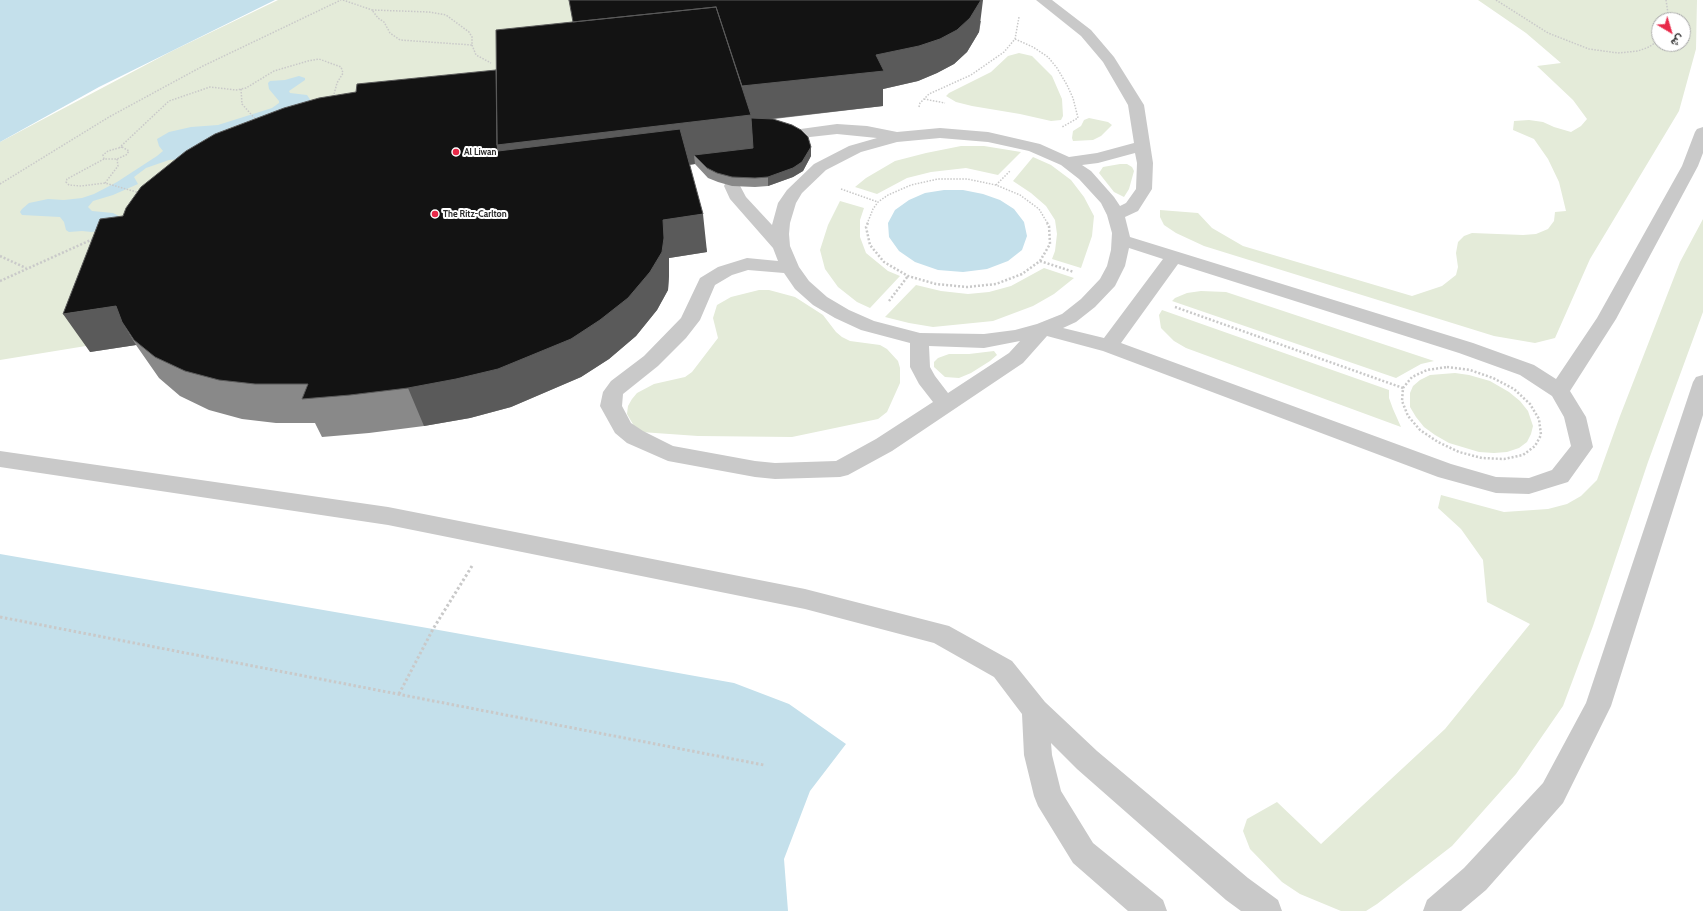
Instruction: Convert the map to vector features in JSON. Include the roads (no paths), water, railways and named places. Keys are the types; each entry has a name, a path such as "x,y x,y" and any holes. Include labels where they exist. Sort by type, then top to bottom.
{"lane":[{"path":"1042,0 1066,16 1086,33 1109,60 1136,105 1145,163 1144,188 1132,207 1116,216"},
{"path":"792,134 837,129 867,131 896,137"},
{"path":"1559,391 1606,319 1690,166 1703,132"},
{"path":"917,134 964,134 988,137 1034,148 1067,162 1085,175 1097,187 1108,201 1116,216 1121,234 1120,250 1116,266 1108,282 1088,303 1069,318 1043,328 1015,336 984,341 920,339 894,333 868,326 842,314 820,301 802,285 784,257 781,246 781,229 787,203 795,190 820,167 855,149 896,137 917,134"},
{"path":"1067,162 1098,158 1143,146"},
{"path":"732,186 739,199 781,246"},
{"path":"1043,328 1109,346 1446,471 1496,485 1529,486 1560,476 1582,447 1575,418 1559,391 1527,370 1473,350 1121,240"},
{"path":"1109,346 1174,257"},
{"path":"790,268 747,264 725,271 707,282 690,320 679,333 651,361 618,386 613,392 611,398 612,406 623,428 635,437 668,453 755,469 775,471 840,469 884,445 1016,358 1043,328"},
{"path":"920,339 920,367 926,379 946,404"},
{"path":"1438,911 1475,879 1553,794 1598,706 1703,382"},
{"path":"0,459 388,516 805,599 940,634 1004,669 1035,710 1088,760 1237,889 1267,911"},
{"path":"1035,710 1038,755 1048,796 1083,853 1152,911"}],"water":[{"path":"0,0 275,0 99,87 0,142"},
{"path":"299,76 305,78 305,80 289,91 290,93 307,95 311,101 229,128 185,159 169,160 146,168 134,177 138,184 113,195 93,201 88,207 92,211 113,213 119,216 117,219 98,231 69,232 66,230 64,222 60,217 22,215 20,212 29,203 48,199 64,200 82,198 94,194 117,182 163,151 159,146 157,139 169,132 191,127 218,125 272,108 279,103 279,101 269,89 268,83 270,81 285,80"},
{"path":"944,190 963,190 983,194 1000,200 1014,209 1024,222 1027,236 1022,250 1008,261 987,269 963,272 938,270 915,262 899,251 889,237 888,223 895,210 909,200 925,193"},
{"path":"0,554 734,683 789,704 846,744 810,791 784,859 788,911 0,911"}],"place":[{"name":"Al Liwan","path":"456,152"},
{"name":"The Ritz-Carlton","path":"435,214"}]}
